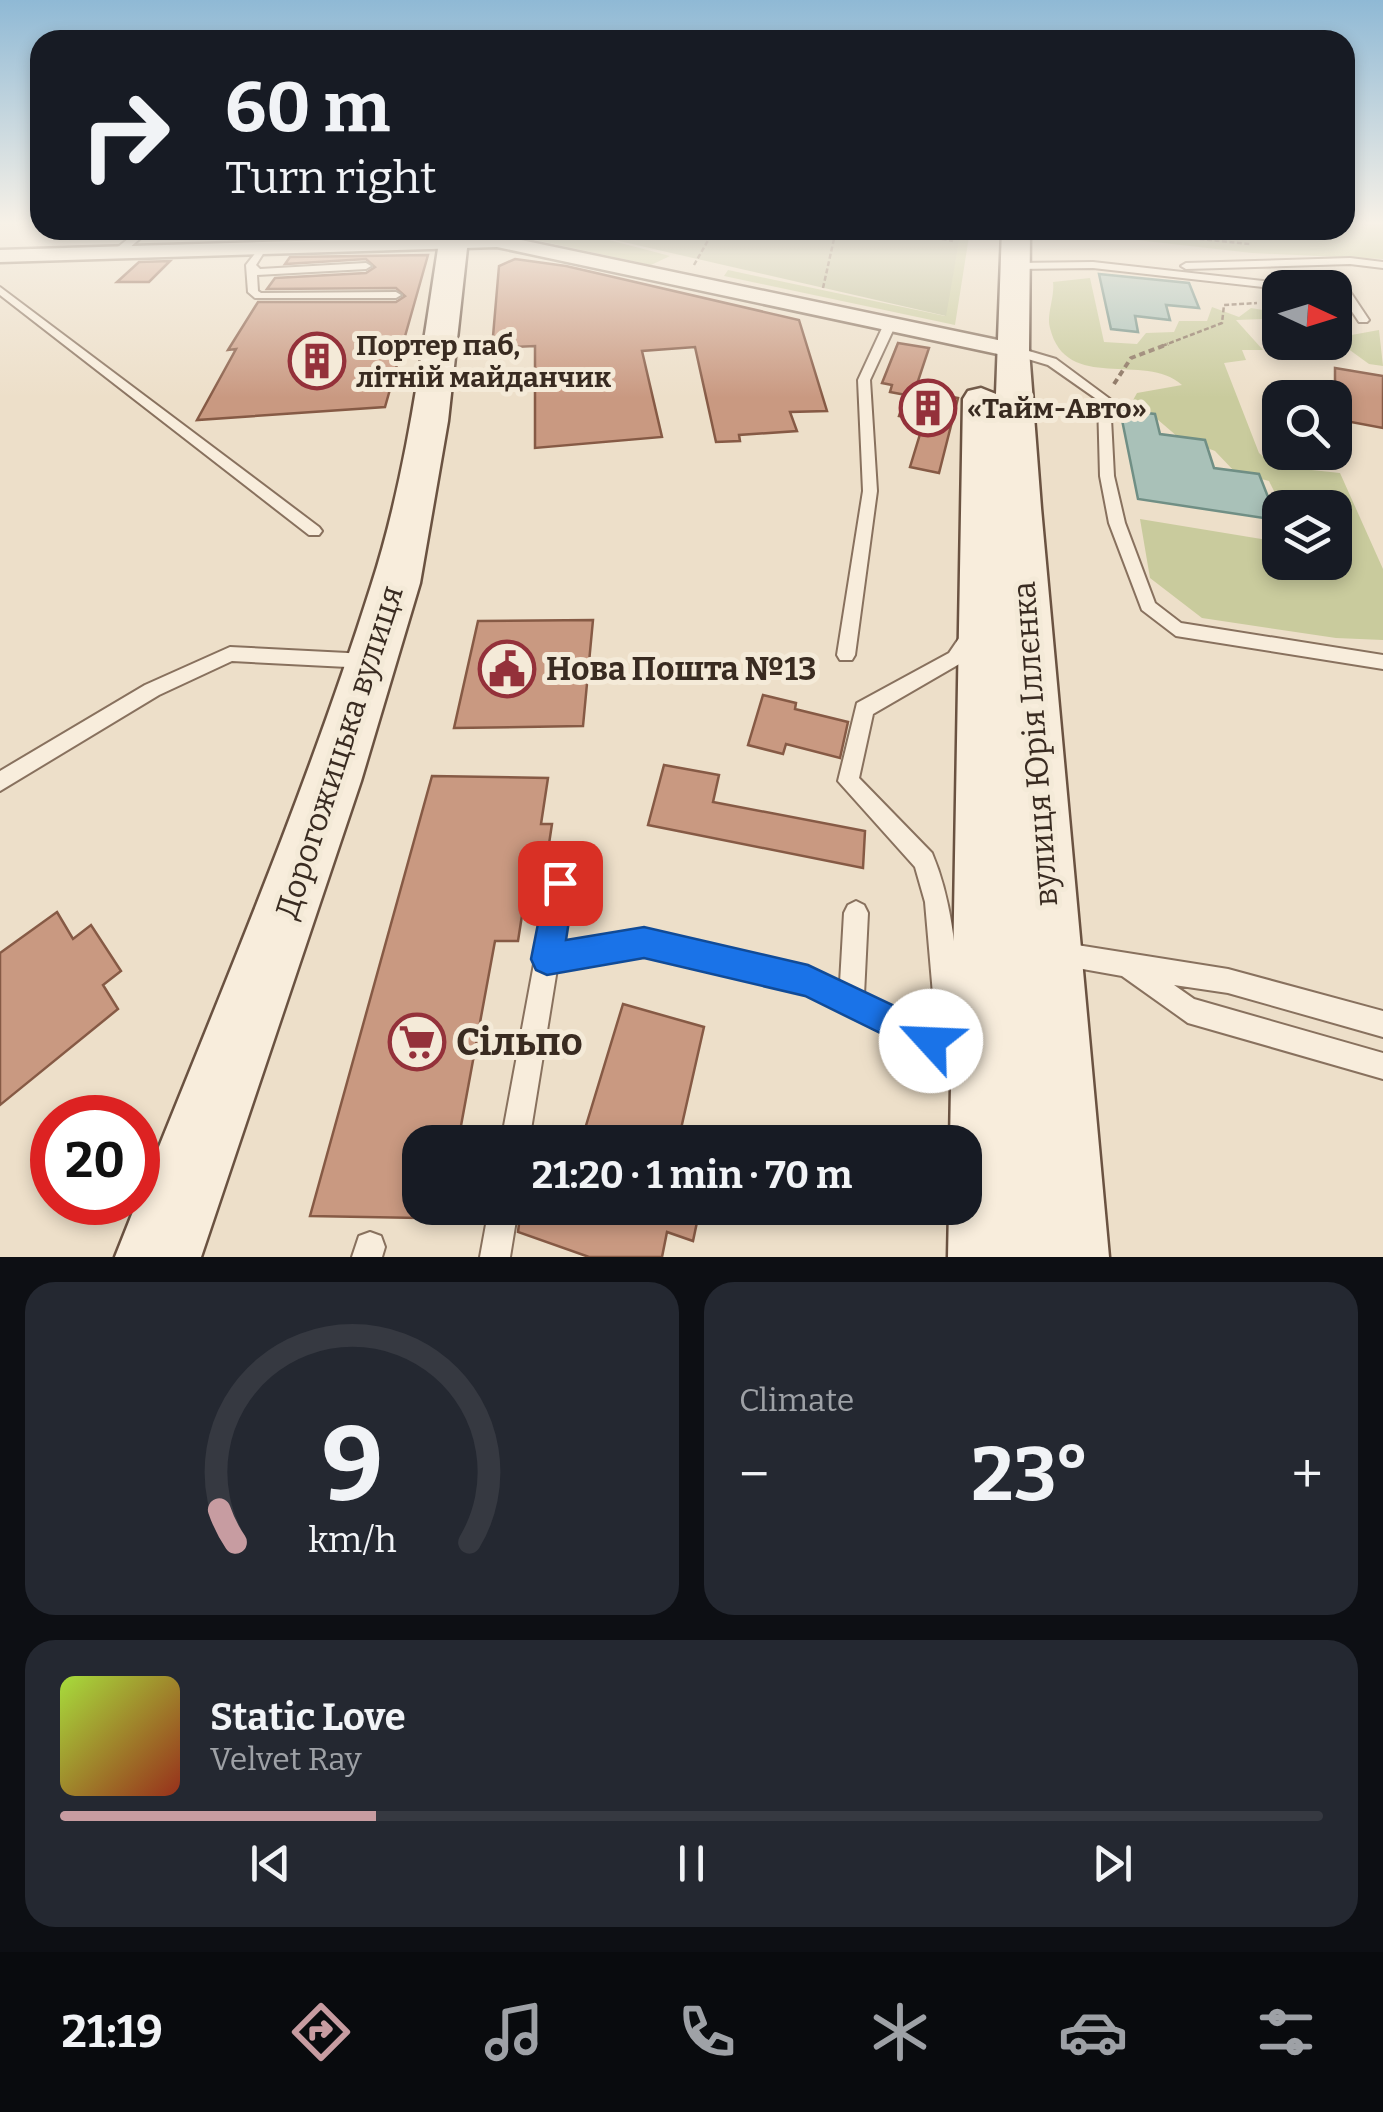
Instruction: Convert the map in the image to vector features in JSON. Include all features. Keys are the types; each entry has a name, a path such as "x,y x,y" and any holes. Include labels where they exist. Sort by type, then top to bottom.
{"main road":[{"name":"Дорогожицька вулиця","path":"158,1257 237,1049 373,661 396,583 429,422 448,281"},
{"name":"вулиця Юрія Іллєнка","path":"991,1257 984,614 996,347 1005,281"},
{"name":"вулиця Юрія Іллєнка","path":"1005,281 996,347 1048,952 1066,1257"}],"street":[{"path":"679,281 996,347"}],"lane":[{"path":"252,281 253,292 259,296 396,295"},
{"path":"1233,281 1262,284"},
{"path":"0,290 314,530"},
{"path":"1352,307 1363,320"},
{"path":"846,655 870,492 864,380 889,326"},
{"path":"996,347 1052,362 1104,399 1107,476 1117,523 1148,606 1176,629 1383,662"},
{"path":"984,614 955,658 864,709 848,781 924,861 937,902 951,1050 989,1168"},
{"path":"0,782 152,690 230,654 373,661"},
{"path":"518,1125 560,883"},
{"path":"851,1004 856,913"},
{"path":"547,959 644,943 808,981 951,1050"},
{"path":"1048,952 1228,981 1383,1024"},
{"path":"1127,964 1188,1010 1383,1066"},
{"path":"495,1257 501,1225"}],"path":[{"path":"823,288 825,281"},
{"path":"1104,399 1132,358 1222,323 1224,306 1262,303"}],"green space":[{"path":"746,281 778,281 945,316 952,281 962,281 955,325"},
{"path":"792,281 952,281 946,316"},
{"path":"1091,281 1104,342 1137,344 1146,333 1174,332 1179,321 1207,321 1212,307 1239,317 1251,308 1262,310 1262,319 1236,320 1262,350 1242,350 1246,360 1224,363 1262,456 1262,470 1340,473 1348,490 1274,490 1269,481 1235,472 1215,451 1178,437 1157,419 1127,411 1137,393 1182,385 1166,375 1089,366 1072,360 1059,348 1050,328 1053,282"},
{"path":"1379,330 1383,366 1369,364 1352,352 1352,335"},
{"path":"1352,500 1383,569 1383,640 1336,638 1202,618 1150,578 1140,519 1262,539 1262,580 1352,580"}],"shaded area":[{"path":"1100,281 1189,283 1199,308 1166,305 1170,320 1135,316 1138,332 1111,329"},
{"path":"1120,410 1155,414 1160,434 1205,440 1214,468 1259,474 1265,490 1262,490 1262,518 1138,499"}],"building":[{"path":"273,281 421,281 385,407 197,420 236,349 228,350 258,302 396,302 405,296 396,288 267,289"},
{"path":"498,281 629,281 799,320 827,411 790,412 797,431 739,435 740,441 716,442 695,347 642,351 662,437 535,448 535,346 492,348"},
{"name":"«Тайм-Авто»","path":"898,343 929,348 915,390 958,398 939,473 910,467 924,421 899,416 906,395 890,392 892,385 882,383"},
{"path":"1335,368 1383,376 1383,428 1352,422 1352,380 1335,380"},
{"path":"593,620 583,726 454,728 478,621"},
{"path":"763,695 796,703 795,709 848,722 840,758 786,744 783,754 748,745"},
{"path":"664,765 719,775 713,802 865,831 863,868 648,825"},
{"name":"Сільпо","path":"432,776 548,778 541,824 552,824 544,877 528,877 518,941 495,941 461,1125 402,1125 402,1218 310,1216"},
{"path":"57,912 73,939 91,925 121,971 103,985 118,1009 0,1105 0,953"},
{"path":"623,1004 704,1027 682,1125 586,1125"},
{"path":"519,1225 696,1225 693,1241 667,1232 662,1257 589,1257 518,1232"}],"place":[{"name":"Портер паб, літній майданчик","path":"317,361"},
{"name":"«Тайм-Авто»","path":"928,408"},
{"name":"Нова Пошта №13","path":"507,669"},
{"name":"Сільпо","path":"417,1042"}],"route":[{"path":"560,883 547,959 644,943 808,981 931,1041"}]}
